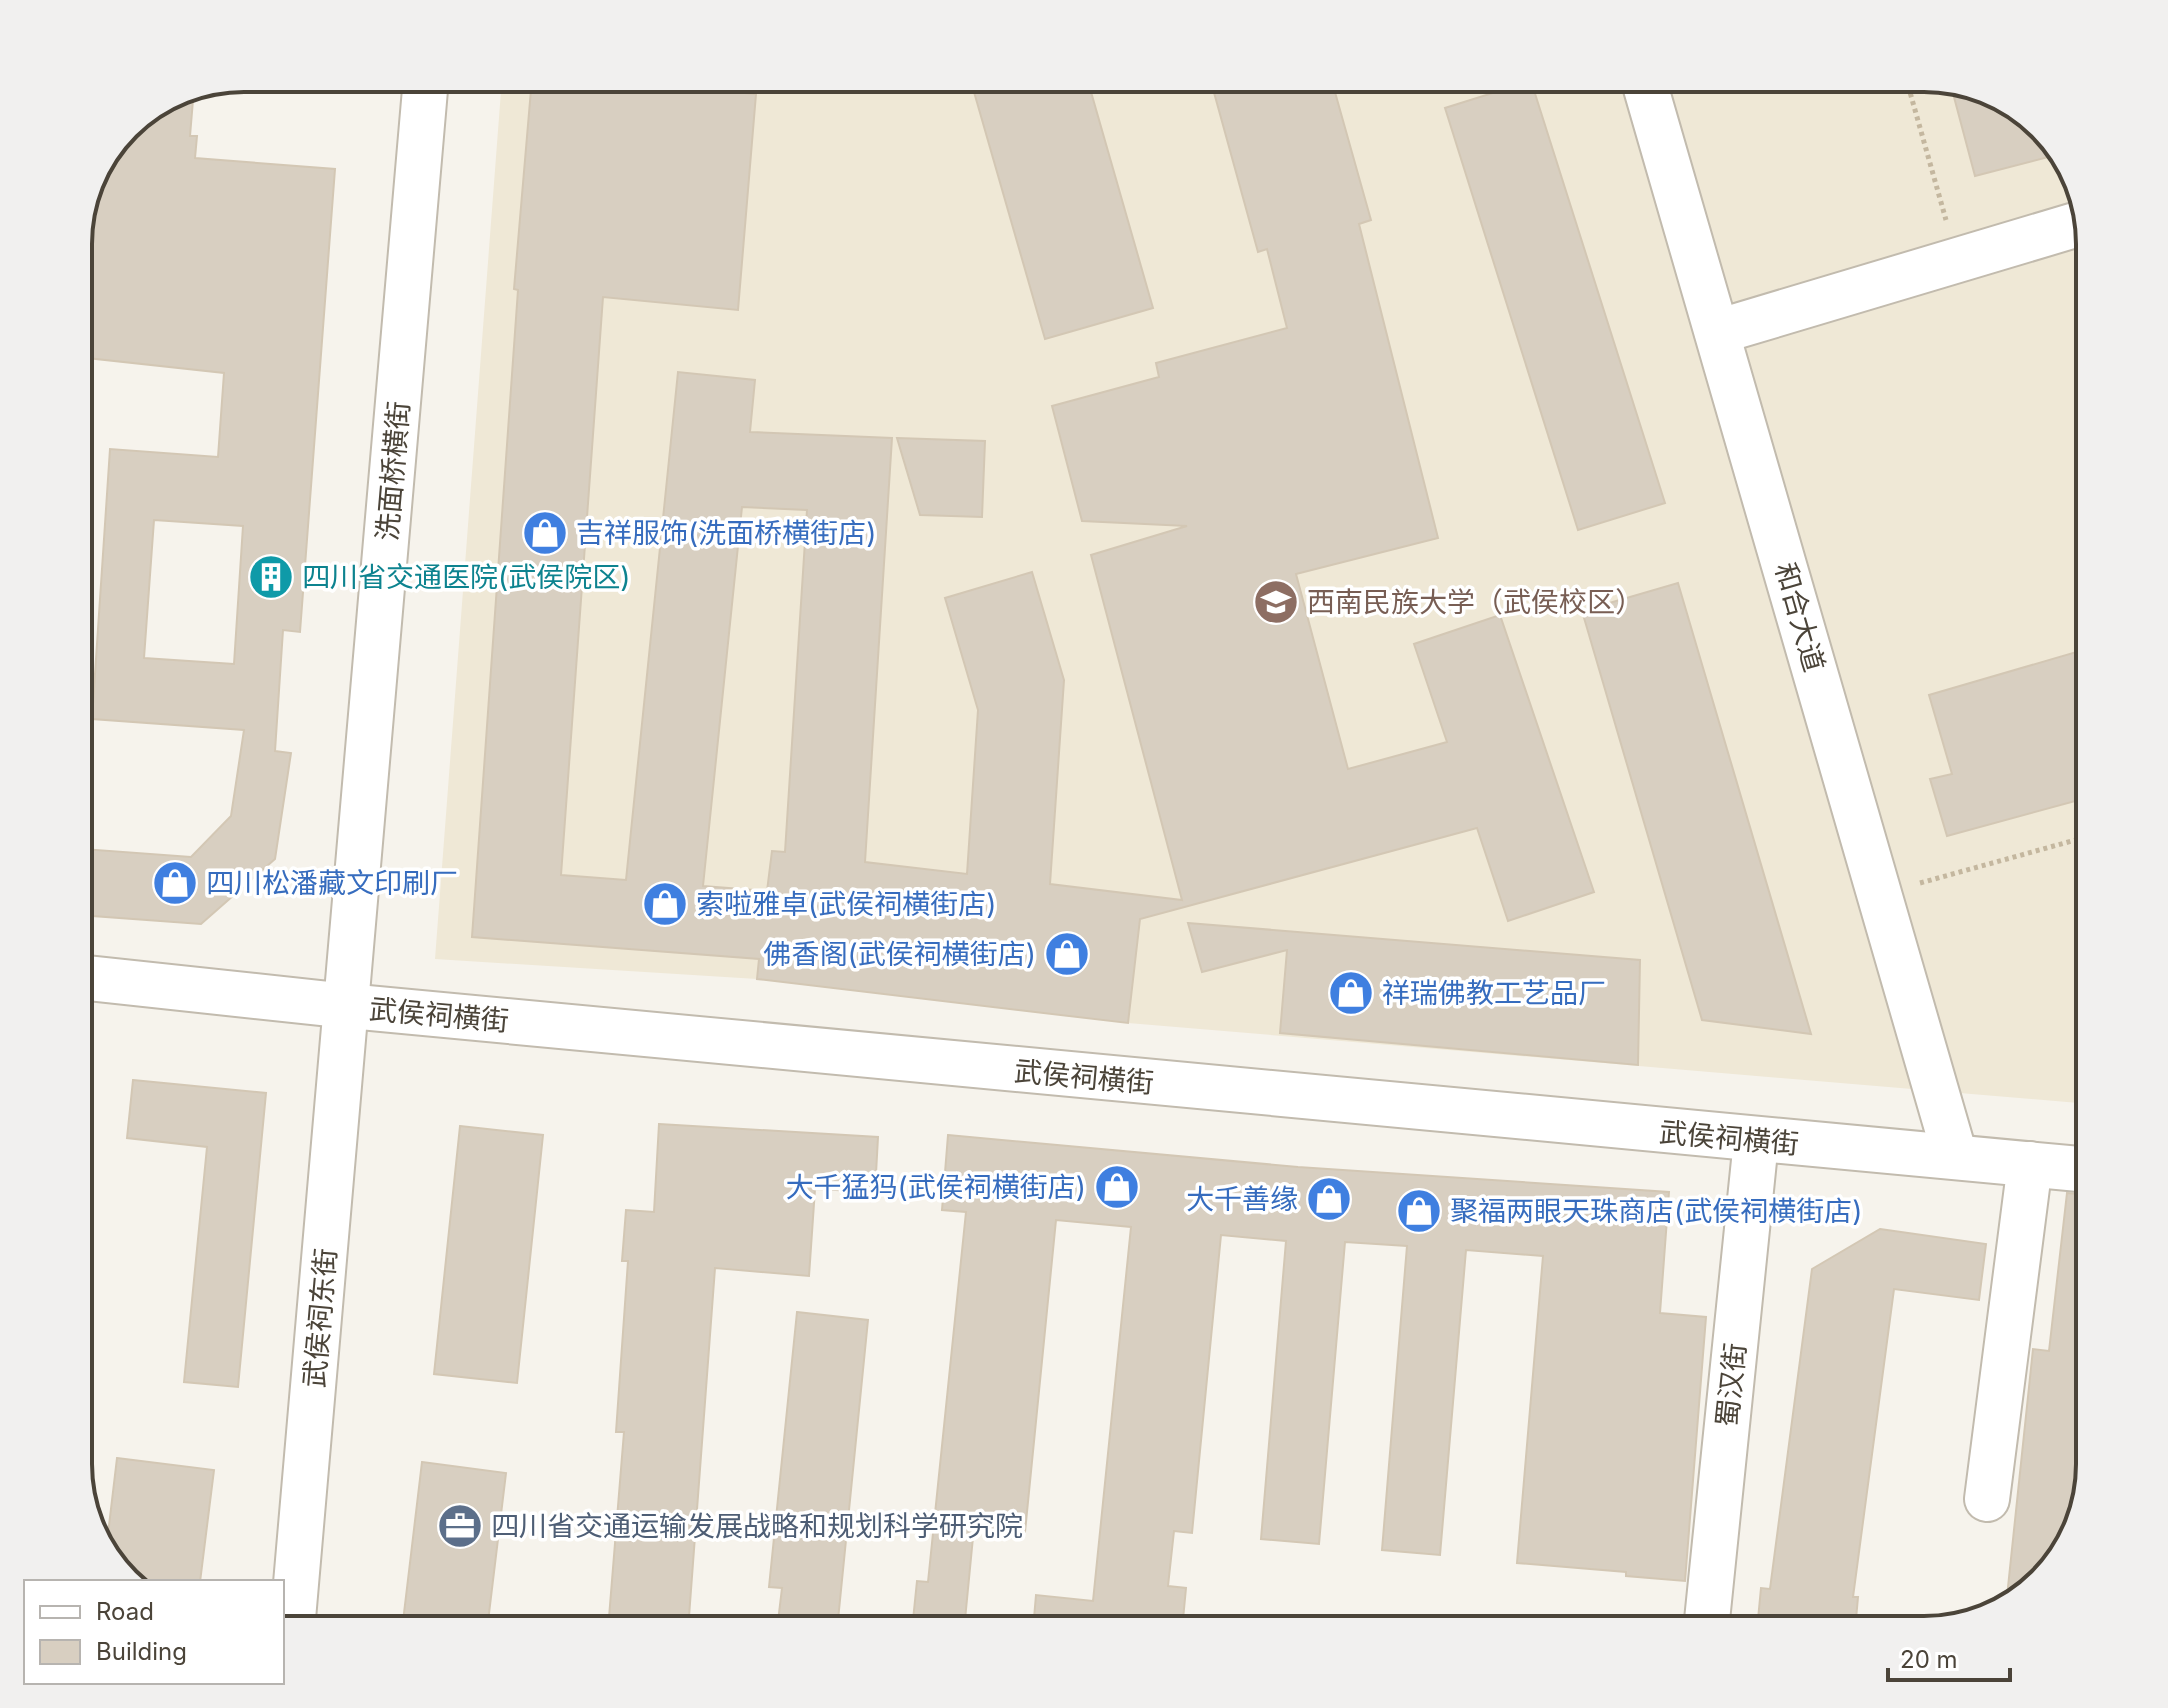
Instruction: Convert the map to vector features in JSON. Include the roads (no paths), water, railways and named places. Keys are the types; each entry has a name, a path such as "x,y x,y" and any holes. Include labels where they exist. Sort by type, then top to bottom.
{"street":[{"name":"洗面桥横街","path":"348,1006 425,92"},
{"name":"和合大道","path":"1647,92 1955,1156"},
{"path":"1717,332 2075,225"},
{"name":"武侯祠横街","path":"92,979 348,1006 1756,1141 2076,1169"},
{"name":"武侯祠东街","path":"293,1616 348,1006"},
{"name":"蜀汉街","path":"1707,1616 1756,1141"},
{"path":"1987,1499 2030,1164"}],"place":[{"name":"吉祥服饰(洗面桥横街店)","path":"545,533"},
{"name":"四川省交通医院(武侯院区)","path":"271,577"},
{"name":"西南民族大学（武侯校区）","path":"1276,602"},
{"name":"四川松潘藏文印刷厂","path":"175,883"},
{"name":"索啦雅卓(武侯祠横街店)","path":"665,904"},
{"name":"佛香阁(武侯祠横街店)","path":"1067,954"},
{"name":"祥瑞佛教工艺品厂","path":"1351,993"},
{"name":"大千猛犸(武侯祠横街店)","path":"1117,1187"},
{"name":"大千善缘","path":"1329,1199"},
{"name":"聚福两眼天珠商店(武侯祠横街店)","path":"1419,1211"},
{"name":"四川省交通运输发展战略和规划科学研究院","path":"460,1526"}]}
